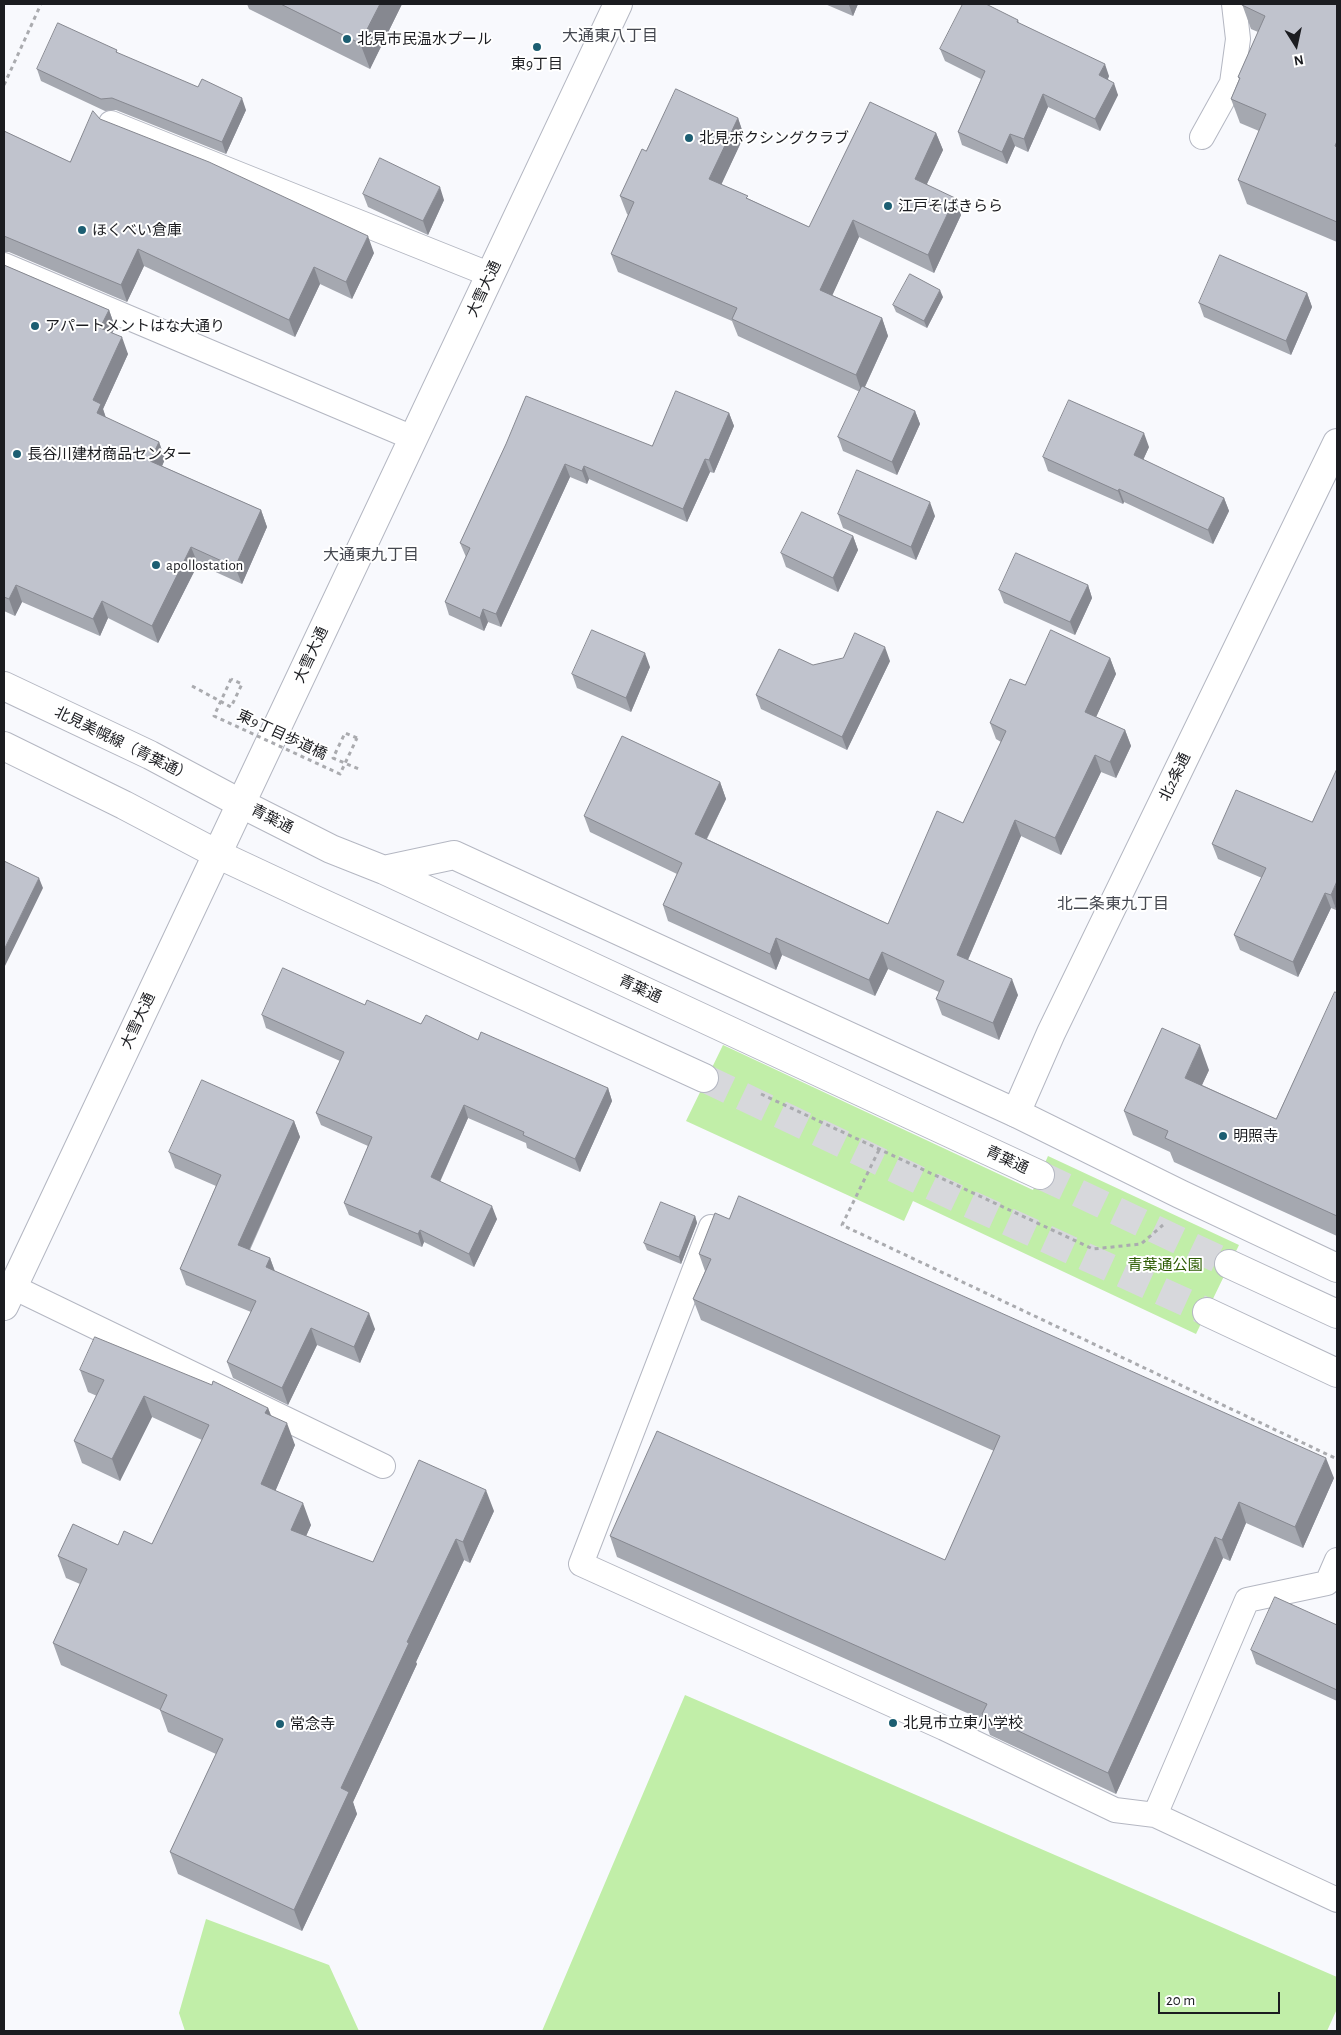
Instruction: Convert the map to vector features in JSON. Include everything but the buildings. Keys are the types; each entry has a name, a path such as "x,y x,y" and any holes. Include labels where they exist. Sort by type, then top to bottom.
{"main road":[{"name":"大雪大通","path":"8,1296 618,4"},
{"name":"北2条通","path":"1016,1113 1055,1024 1337,443"},
{"name":"北見美幌線（青葉通）","path":"4,686 150,755 240,803"},
{"path":"4,746 124,805 217,854 704,1078"},
{"name":"青葉通","path":"240,803 332,849 384,870 1040,1175"},
{"path":"384,870 454,855 1016,1113 1180,1194 1337,1268"},
{"path":"1229,1264 1337,1314"},
{"path":"1207,1312 1337,1373"}],"lane":[{"path":"1202,137 1232,83 1238,39 1234,4"},
{"path":"110,122 491,275"},
{"path":"4,265 413,438"},
{"path":"715,1215 580,1564 944,1728 1115,1810 1155,1815 1337,1900"},
{"path":"8,1296 383,1466"},
{"path":"1155,1815 1247,1600 1327,1583 1337,1560"}],"path":[{"path":"4,85 41,4"},
{"name":"東9丁目歩道橋","path":"192,686 231,707 242,684 231,679 214,716 340,774 357,738 345,733 333,758 361,770"},
{"path":"879,1150 842,1225 1337,1459"}],"green space":[{"name":"青葉通公園","path":"723,1045 1033,1190 1048,1156 1239,1245 1196,1334 913,1201 904,1221 686,1121"},
{"path":"685,1695 1337,1977 1337,2009 1327,2031 542,2031"},
{"path":"206,1919 329,1965 359,2031 185,2031 179,2013"}],"tunnel":[{"path":"704,1078 963,1201 1207,1312"},
{"path":"1040,1175 1229,1264"}],"place":[{"name":"北見市民温水プール","path":"347,39"},
{"name":"東9丁目","path":"537,47"},
{"name":"北見ボクシングクラブ","path":"689,138"},
{"name":"江戸そばきらら","path":"888,206"},
{"name":"ほくべい倉庫","path":"82,230"},
{"name":"アパートメントはな大通り","path":"35,326"},
{"name":"長谷川建材商品センター","path":"17,454"},
{"name":"apollostation","path":"156,565"},
{"name":"明照寺","path":"1223,1136"},
{"name":"北見市立東小学校","path":"893,1723"},
{"name":"常念寺","path":"280,1724"}],"district":[{"name":"大通東八丁目","path":"610,36"},
{"name":"大通東九丁目","path":"371,555"},
{"name":"北二条東九丁目","path":"1113,904"}]}
